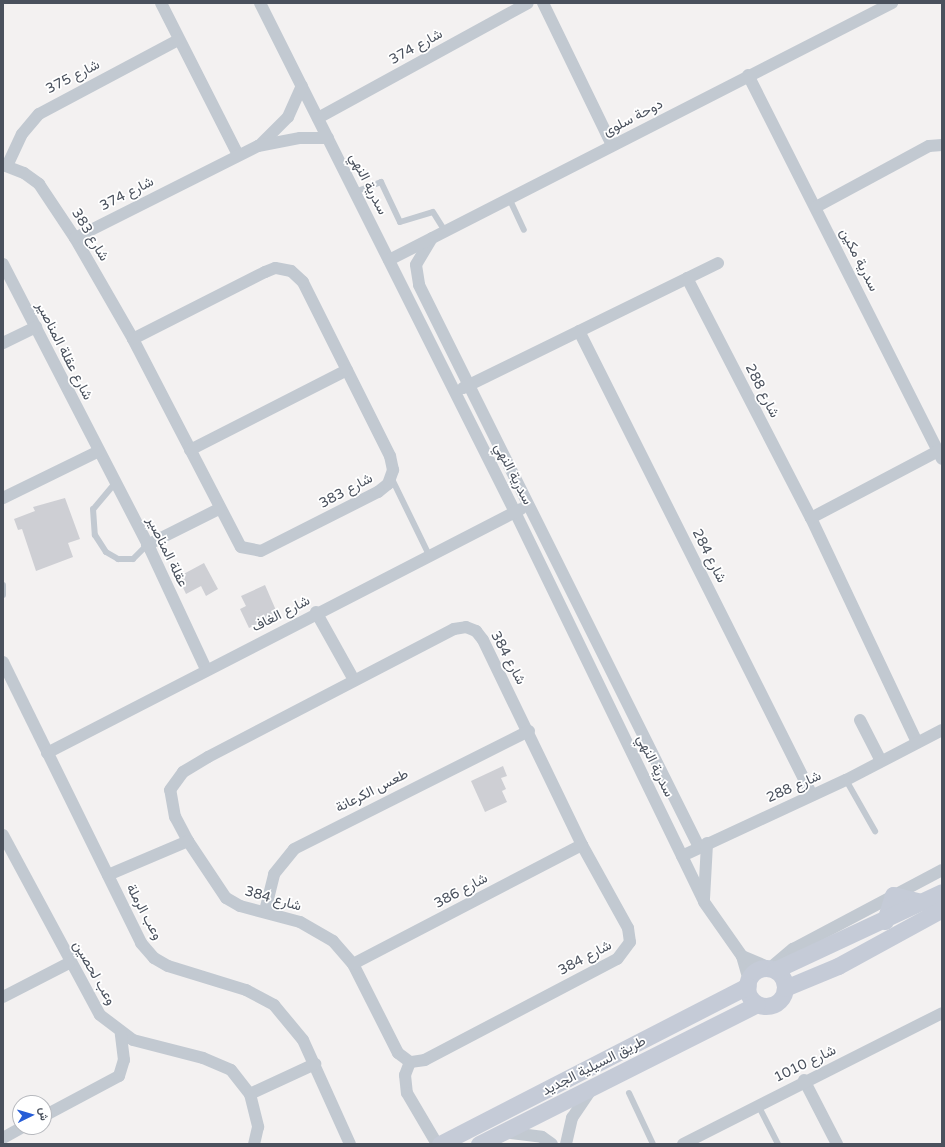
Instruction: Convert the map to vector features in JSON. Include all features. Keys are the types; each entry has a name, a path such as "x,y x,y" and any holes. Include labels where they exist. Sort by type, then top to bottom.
{"street":[{"path":"161,3 178,40 238,156"},
{"name":"سدرية النهي","path":"260,3 515,512 704,902 742,956 748,983"},
{"name":"شارع 374","path":"318,118 528,3"},
{"path":"542,3 612,145"},
{"name":"دوحة سلوى","path":"389,260 748,75 892,3"},
{"name":"شارع 375","path":"5,166 22,134 39,114 178,40"},
{"name":"سدرية مكين","path":"748,75 940,455"},
{"name":"شارع 374","path":"258,146 288,116 302,86"},
{"name":"شارع 374","path":"75,238 258,146 286,139 328,138"},
{"path":"816,207 929,146 942,144"},
{"name":"شارع 383","path":"5,166 39,184 75,238 133,339 219,509 241,547 262,551 378,492 391,477 390,456 303,282 296,274 281,268 265,272 133,339"},
{"path":"432,238 418,258 416,279 703,845 704,902"},
{"path":"455,392 718,263"},
{"name":"شارع عقلة المناصير","path":"3,264 36,327 96,452"},
{"name":"شارع 288","path":"687,278 811,518 917,742"},
{"path":"3,343 36,327"},
{"name":"شارع 284","path":"579,331 812,795"},
{"path":"190,450 347,370"},
{"path":"3,498 96,452"},
{"name":"عقلة المناصير","path":"96,452 116,482 206,669"},
{"path":"811,518 940,455"},
{"name":"شارع الغاف","path":"47,753 316,612 530,505"},
{"path":"147,545 219,509"},
{"path":"316,612 354,680"},
{"name":"شارع 384","path":"471,628 484,640 529,731 582,845 628,928 628,949 617,959 425,1060 410,1062 398,1053 353,964 323,933 265,911 240,906 226,898 188,841 169,797 178,777 208,757 354,680 454,629 471,628"},
{"name":"وعب الرملة","path":"3,662 141,943 154,958 168,966 266,999 289,1020 315,1064 350,1144"},
{"path":"860,720 881,761"},
{"name":"شارع 288","path":"682,856 846,780 942,730"},
{"name":"طعس الكرعانة","path":"265,911 274,874 294,849 529,731"},
{"name":"وعب لحصين","path":"3,835 8,854 100,1015 121,1034 231,1070 250,1094 258,1127 254,1144"},
{"path":"108,875 188,841"},
{"name":"شارع 386","path":"353,964 582,845"},
{"path":"773,969 793,949 942,870"},
{"name":"طريق السيلية الجديد","path":"439,1144 748,983 755,972 773,969 885,921 942,892"},
{"path":"893,895 922,902"},
{"path":"885,921 893,895"},
{"path":"742,956 773,969 783,978 785,988 858,956 942,909"},
{"path":"3,997 69,963"},
{"path":"748,983 750,996 757,1004"},
{"name":"طريق السيلية الجديد","path":"478,1144 757,1004 768,1006 778,1002 785,988"},
{"name":"شارع 1010","path":"683,1144 804,1080 942,1013"},
{"path":"52,1112 119,1076 124,1060 121,1034"},
{"path":"410,1062 404,1084 439,1144"},
{"path":"250,1094 315,1064"},
{"path":"804,1080 836,1144"},
{"path":"566,1144 572,1118 593,1086"},
{"path":"503,1132 542,1137 552,1144"},
{"path":"3,1138 12,1133"}],"lane":[{"path":"355,192 373,182 381,182 400,222 433,212 445,231"},
{"path":"509,198 524,230"},
{"path":"391,477 429,555"},
{"path":"116,482 93,509 95,535 106,552 118,559 133,559 147,545"},
{"path":"3,585 3,595"},
{"path":"846,780 875,831"},
{"path":"629,1093 653,1144"},
{"path":"757,1104 778,1144"}],"building":[{"path":"65,498 80,539 68,543 73,557 36,571 22,529 18,530 14,519 35,511 33,507"},
{"path":"204,563 218,589 206,596 201,586 186,594 178,577"},
{"path":"265,585 278,615 249,628 240,609 246,606 241,596"},
{"path":"503,766 507,776 501,778 506,789 502,791 507,802 485,812 471,781"}]}
